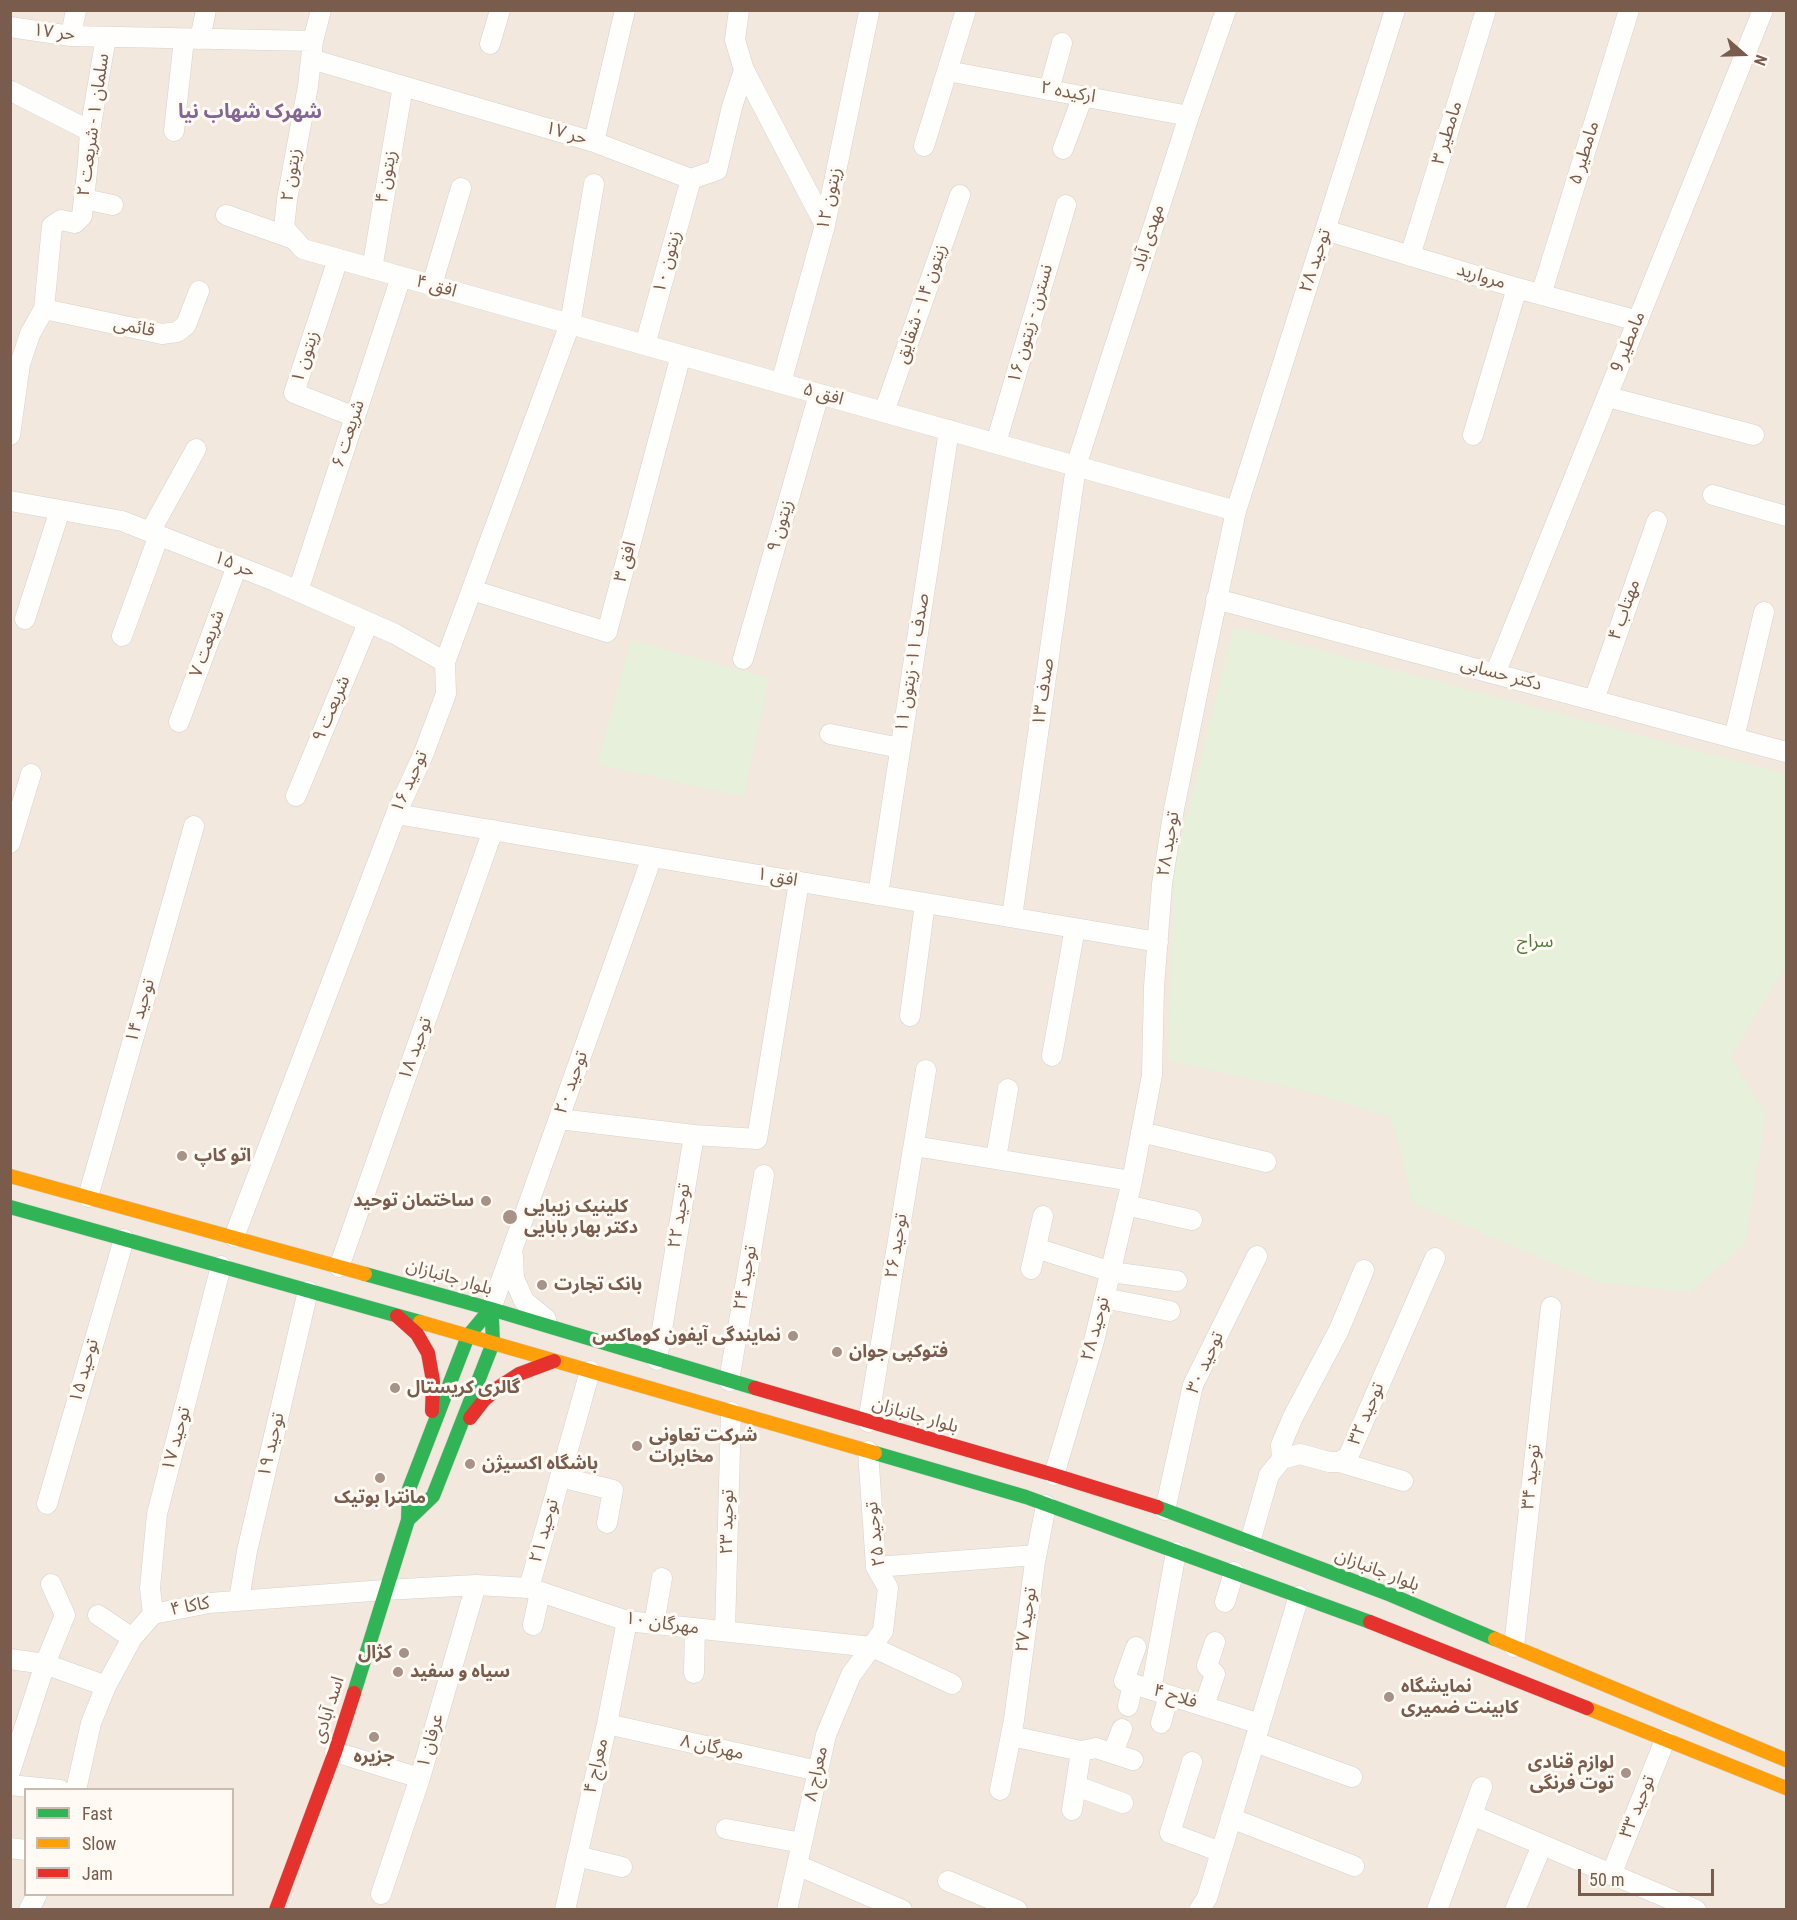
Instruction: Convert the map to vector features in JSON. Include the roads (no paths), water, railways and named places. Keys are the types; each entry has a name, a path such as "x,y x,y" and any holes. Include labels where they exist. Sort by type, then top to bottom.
{"main road":[{"name":"بلوار جانبازان","path":"10,1176 491,1309 657,1360 1054,1475 1165,1510 1391,1595 1786,1760"},
{"path":"10,1207 554,1360 1047,1505 1401,1633 1786,1788"},
{"path":"491,1309 493,1343"},
{"name":"اسد آبادی","path":"276,1910 335,1752 408,1520 409,1489 468,1336 491,1309"},
{"path":"397,1316 417,1334 428,1353 433,1381 432,1428"},
{"name":"اسد آبادی","path":"408,1520 434,1496 493,1343"},
{"path":"456,1437 484,1400 499,1387 519,1374 554,1360"}],"street":[{"path":"71,36 76,10"},
{"path":"174,131 192,39 206,10"},
{"name":"زیتون ۲","path":"299,244 284,228 293,159 321,10"},
{"path":"490,44 500,10"},
{"path":"594,142 625,10"},
{"path":"739,10 735,40 744,70 825,225"},
{"path":"924,146 966,10"},
{"name":"مهدی آباد","path":"1076,466 1189,116 1226,10"},
{"name":"توحید ۲۸","path":"1054,1475 1094,1341 1132,1181 1152,1075 1154,987 1162,884 1174,809 1236,511 1325,230 1333,182 1395,10"},
{"name":"مامطیر ۳","path":"1410,256 1486,10"},
{"name":"مامطیر ۵","path":"1541,295 1629,10"},
{"name":"مامطیر 9","path":"1495,674 1763,10"},
{"name":"زیتون ۱۲","path":"781,383 825,225 869,12"},
{"name":"حر ۱۷","path":"10,27 71,36 192,39 312,50 403,86 594,142 691,179"},
{"name":"سلمان ۱ - شریعت ۲","path":"10,435 15,361 44,309 52,226 61,220 75,223 82,216 90,131 106,37"},
{"path":"1049,90 1062,43"},
{"path":"691,179 717,170 732,107 744,70"},
{"name":"ارکیده ۲","path":"947,71 1189,116"},
{"name":"زیتون ۴","path":"372,269 403,86"},
{"path":"11,91 90,131"},
{"path":"1064,149 1083,96"},
{"name":"زیتون ۱۰","path":"645,345 691,179"},
{"name":"توحید ۱۶","path":"234,1237 396,814 423,755 446,694 445,662 570,324 594,184"},
{"path":"432,285 461,188"},
{"name":"زیتون ۱۴ - شقایق","path":"884,412 960,195"},
{"path":"84,198 113,205"},
{"name":"نسترن - زیتون ۱۶","path":"996,443 1066,205"},
{"name":"افق ۴","path":"226,215 338,259 570,324"},
{"name":"مروارید","path":"1325,230 1541,295 1638,321"},
{"name":"زیتون ۱","path":"338,259 294,393 355,417"},
{"name":"شریعت ۶","path":"298,591 401,277"},
{"path":"1473,435 1517,288"},
{"name":"قائمی","path":"44,309 162,334 177,332 186,325 199,291"},
{"name":"افق ۵","path":"570,324 1076,466"},
{"name":"افق ۳","path":"472,590 607,632 681,355"},
{"name":"زیتون ۹","path":"743,659 819,394"},
{"path":"1608,397 1754,435"},
{"name":"صدف ۱۱- زیتون ۱۱","path":"878,895 949,430"},
{"path":"122,636 155,533 196,448"},
{"path":"1076,466 1236,511"},
{"name":"صدف ۱۳","path":"1012,917 1076,466"},
{"path":"1713,495 1786,516"},
{"name":"حر ۱۵","path":"10,501 122,521 155,533 298,591 395,634 445,662"},
{"path":"25,619 60,510"},
{"name":"مهتاب ۴","path":"1594,700 1656,520"},
{"name":"شریعت ۷","path":"178,722 237,566"},
{"name":"دکتر حسابی","path":"1216,599 1786,752"},
{"path":"1734,738 1764,612"},
{"name":"شریعت ۹","path":"296,796 368,623"},
{"path":"830,735 900,748"},
{"path":"10,843 31,774"},
{"name":"افق ۱","path":"396,814 1158,942"},
{"name":"توحید ۱۴","path":"88,1197 194,826"},
{"name":"توحید ۱۸","path":"339,1267 493,830"},
{"name":"توحید ۲۰","path":"491,1309 652,857"},
{"path":"559,1119 693,1135 757,1139 799,882"},
{"path":"909,1016 925,903"},
{"path":"1052,1056 1076,928"},
{"name":"توحید ۲۶","path":"868,1422 926,1070"},
{"path":"996,1158 1008,1089"},
{"path":"1141,1132 1266,1162"},
{"name":"توحید ۲۲","path":"657,1360 693,1135"},
{"path":"914,1146 1132,1181"},
{"name":"توحید ۲۴","path":"729,1381 764,1175"},
{"path":"1126,1205 1192,1220"},
{"path":"1031,1269 1043,1216"},
{"name":"توحید ۱۵","path":"47,1504 124,1239"},
{"path":"514,1244 514,1278 524,1301 560,1330"},
{"path":"1036,1248 1111,1272 1177,1281"},
{"name":"توحید ۳۰","path":"1165,1510 1193,1385 1257,1256"},
{"name":"توحید ۳۲","path":"1282,1459 1300,1454 1329,1462 1338,1462 1348,1457 1435,1258"},
{"name":"توحید ۱۷","path":"153,1614 150,1588 158,1514 221,1266"},
{"path":"1250,1542 1269,1474 1282,1459 1281,1445 1293,1417 1339,1330 1364,1270"},
{"name":"توحید ۱۹","path":"239,1600 247,1551 308,1291"},
{"path":"1104,1298 1170,1311"},
{"name":"توحید ۳۴","path":"1514,1647 1551,1307"},
{"name":"توحید ۲۱","path":"532,1624 534,1590 560,1478 590,1371"},
{"name":"توحید ۲۳","path":"725,1631 731,1412"},
{"name":"توحید ۲۵","path":"868,1451 876,1567 888,1588 883,1631 872,1647"},
{"path":"1338,1462 1403,1481"},
{"path":"560,1478 613,1490 607,1523"},
{"name":"توحید ۲۷","path":"1000,1790 1011,1736 1036,1556 1047,1505"},
{"path":"1161,1723 1151,1690 1176,1552"},
{"path":"876,1567 1036,1556"},
{"path":"1225,1602 1234,1572"},
{"path":"654,1624 662,1578"},
{"path":"10,1772 45,1664 65,1615 51,1584"},
{"name":"مهرگان ۱۰","path":"386,1590 476,1585 534,1590 627,1621 872,1647 952,1684"},
{"name":"عرفان ۱","path":"381,1894 420,1778 476,1585"},
{"name":"کاکا ۴","path":"76,1788 91,1723 106,1686 132,1638 153,1614 239,1600 386,1590"},
{"path":"1199,1910 1207,1898 1299,1596"},
{"path":"98,1615 132,1638"},
{"name":"معراج ۴","path":"565,1910 607,1724 627,1621"},
{"path":"694,1673 695,1628"},
{"path":"1204,1706 1215,1674 1207,1666 1215,1642"},
{"name":"معراج ۸","path":"787,1910 826,1735 851,1675 872,1647"},
{"name":"فلاح ۴","path":"1136,1647 1124,1682 1204,1706 1352,1777"},
{"path":"10,1659 45,1664 106,1686"},
{"path":"1128,1706 1151,1690"},
{"name":"مهرگان ۸","path":"607,1724 818,1771"},
{"path":"1113,1753 1122,1729"},
{"path":"1011,1736 1081,1751 1096,1748 1133,1760"},
{"name":"توحید ۳۳","path":"1611,1875 1665,1740"},
{"path":"1072,1810 1081,1751"},
{"path":"335,1752 420,1778"},
{"path":"1192,1762 1170,1833 1221,1852"},
{"path":"10,1785 40,1788"},
{"path":"1076,1785 1123,1803"},
{"path":"1437,1910 1482,1787"},
{"path":"1472,1815 1696,1910"},
{"path":"1231,1818 1354,1866"},
{"path":"726,1829 802,1843"},
{"path":"1515,1910 1542,1845"},
{"path":"577,1856 622,1867"},
{"path":"797,1866 902,1910"},
{"path":"948,1881 1017,1910"},
{"path":"29,1910 36,1896"}],"place":[{"name":"اتو کاپ","path":"182,1156"},
{"name":"ساختمان توحید","path":"486,1201"},
{"name":"کلینیک زیبایی دکتر بهار بابایی","path":"510,1217"},
{"name":"بانک تجارت","path":"542,1285"},
{"name":"نمایندگی آیفون کوماکس","path":"793,1336"},
{"name":"فتوکپی جوان","path":"837,1352"},
{"name":"گالری کریستال","path":"395,1388"},
{"name":"شرکت تعاونی مخابرات","path":"637,1446"},
{"name":"باشگاه اکسیژن","path":"470,1464"},
{"name":"مانترا بوتیک","path":"380,1478"},
{"name":"کژال","path":"404,1653"},
{"name":"سیاه و سفید","path":"398,1672"},
{"name":"نمایشگاه کابینت ضمیری","path":"1389,1697"},
{"name":"جزیره","path":"374,1737"},
{"name":"لوازم قنادی توت فرنگی","path":"1626,1773"}],"district":[{"name":"شهرک شهاب نیا","path":"250,113"}],"park label":[{"name":"سراج","path":"1535,942"}]}
